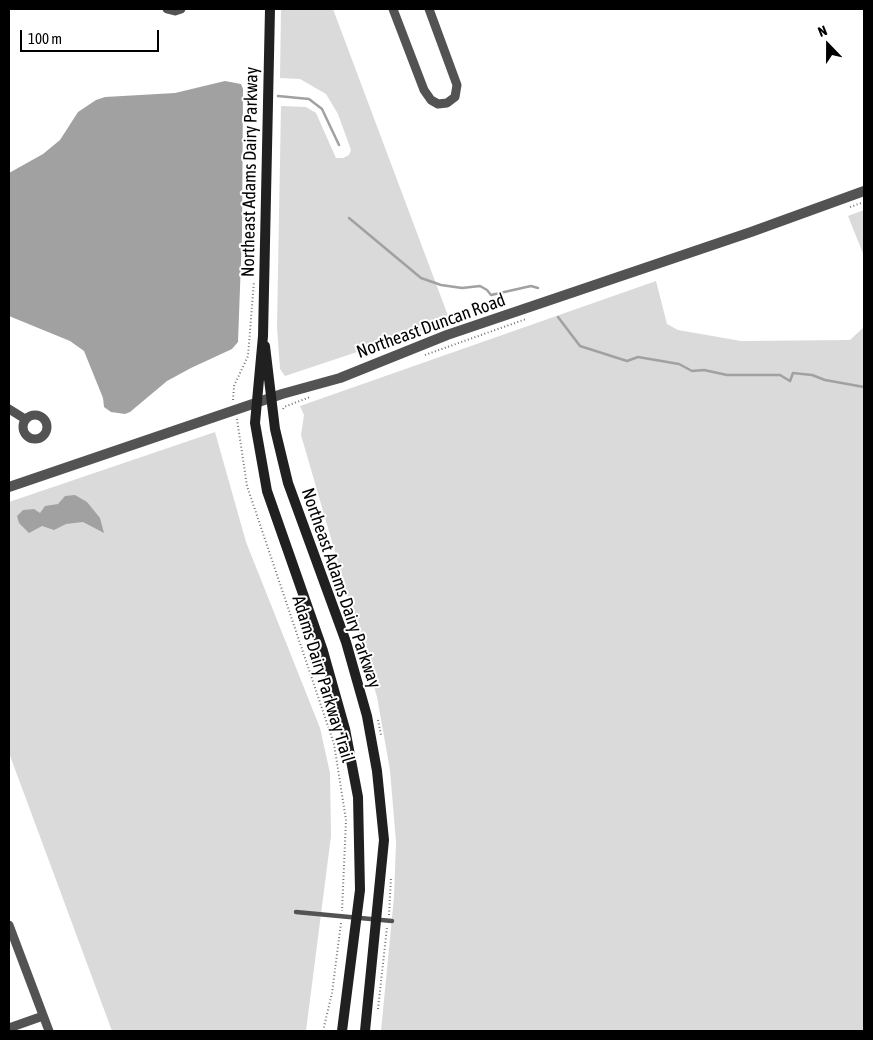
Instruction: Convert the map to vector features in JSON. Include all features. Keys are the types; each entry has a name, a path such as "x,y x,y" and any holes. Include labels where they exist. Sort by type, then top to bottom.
{"main road":[{"name":"Northeast Adams Dairy Parkway","path":"270,9 263,336 255,423 267,491 323,652 347,739 358,797 360,890 342,1031"},
{"name":"Northeast Adams Dairy Parkway","path":"263,336 269,368 270,398 275,429 288,483 346,642 367,716 377,771 384,840 365,1031"}],"street":[{"path":"167,9 175,11 181,9"},
{"path":"393,9 424,90 431,100 438,104 448,103 455,97 457,85 429,9"},
{"name":"Northeast Duncan Road","path":"9,488 270,398 340,378 447,335 751,232 864,191"},
{"path":"9,409 25,419"},
{"path":"9,925 49,1031"},
{"path":"9,1028 43,1016"}],"lane":[{"path":"296,912 390,920"}],"path":[{"path":"849,208 864,202"},
{"path":"233,402 234,386 248,356 254,279"},
{"path":"424,356 535,316"},
{"path":"282,414 284,406 312,396"},
{"name":"Adams Dairy Parkway Trail","path":"239,428 247,486 334,744 346,820 342,916 332,993 323,1031"},
{"path":"378,719 381,736"},
{"path":"378,1011 390,920 391,876"}],"shaded area":[{"path":"281,9 333,9 450,321 285,376 280,369 277,327 281,106 306,107 316,113 336,158 343,158 349,155 351,150 338,114 326,94 300,79 280,78"},
{"path":"225,81 241,84 243,89 242,234 238,342 232,349 167,381 130,412 125,414 111,412 104,407 103,398 84,351 70,341 9,316 9,173 43,154 60,140 78,112 96,100 105,97 175,93"},
{"path":"864,210 864,256 848,216"},
{"path":"656,281 667,324 678,330 741,341 850,340 864,327 864,1031 381,1031 394,897 396,842 390,770 377,697 301,435 304,415 300,406"},
{"path":"215,432 246,542 320,728 330,773 331,836 306,1031 112,1031 9,753 9,502"},
{"path":"75,495 87,502 100,518 104,533 83,522 66,524 54,530 42,526 29,533 19,523 17,516 23,510 34,509 40,513 45,506 58,504 65,496"}],"waterway":[{"path":"278,96 309,99 322,109 339,145"},
{"path":"243,99 251,97"},
{"path":"349,218 421,278 441,285 462,288 480,286 491,295 531,286 538,288"},
{"path":"558,317 580,346 627,361 638,357 679,364 692,371 704,370 727,375 780,375 790,381 793,373 812,375 825,380 864,387"}]}
